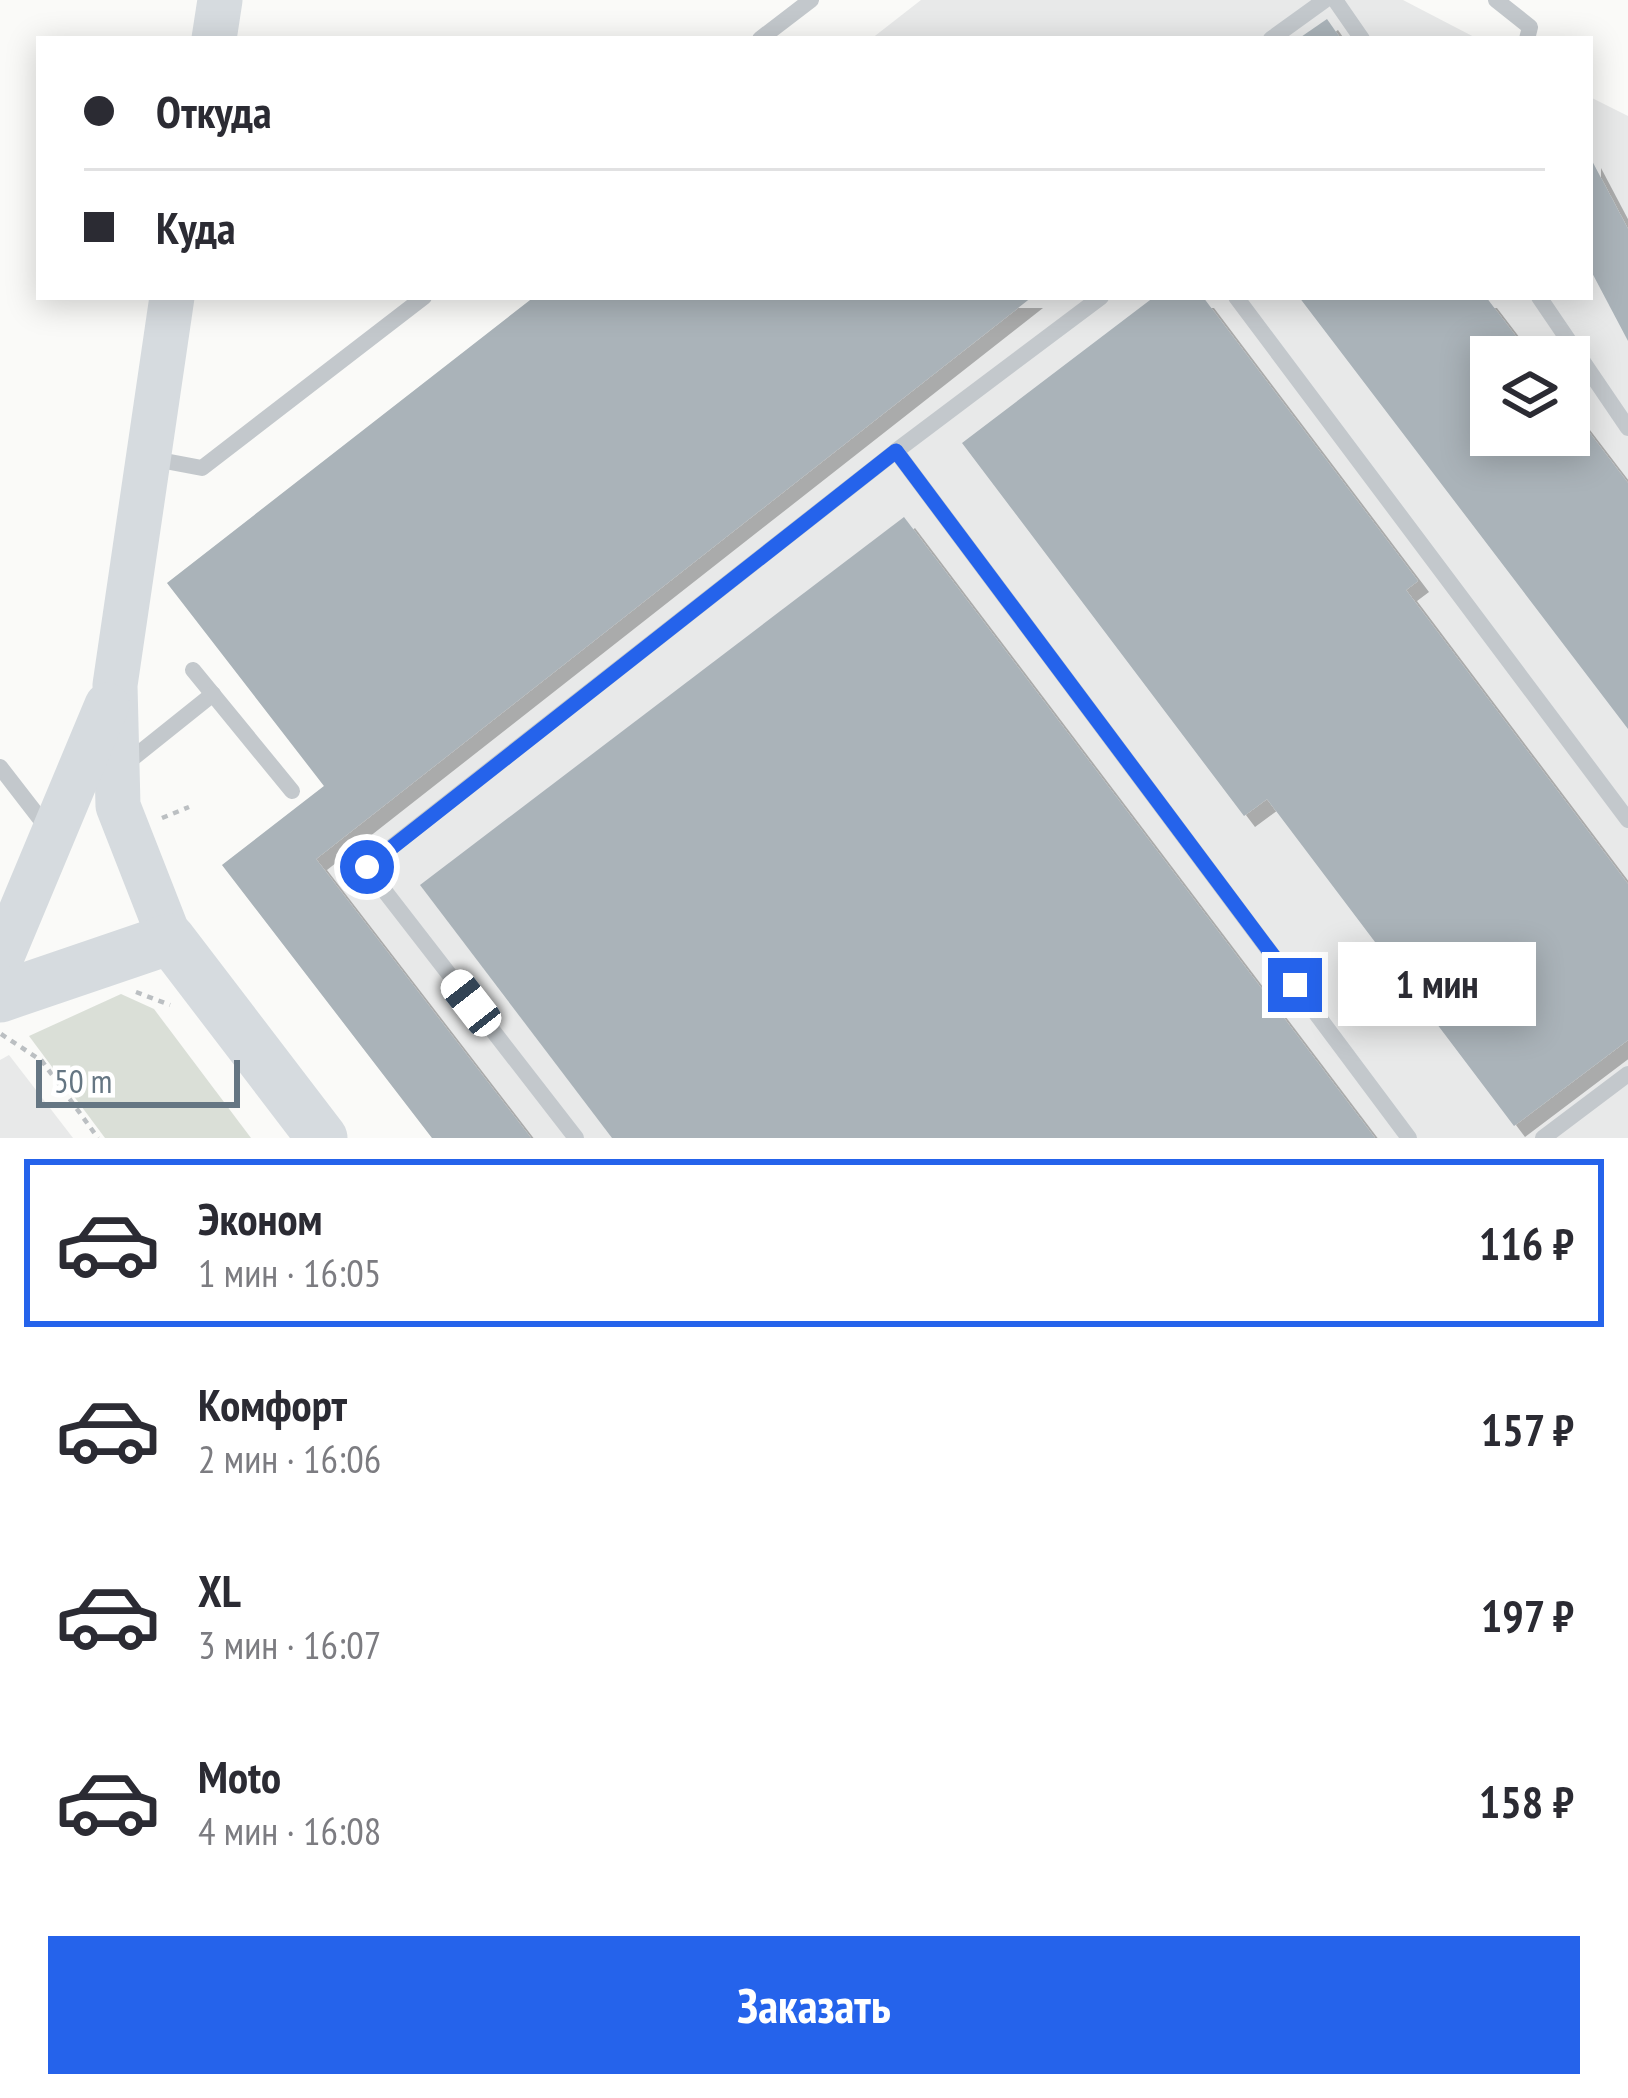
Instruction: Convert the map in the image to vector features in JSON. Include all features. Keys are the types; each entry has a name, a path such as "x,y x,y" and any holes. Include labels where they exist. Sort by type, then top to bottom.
{"main road":[{"path":"214,36 220,0"},
{"path":"172,300 115,685 118,806 170,939 322,1138"},
{"path":"0,962 115,685"},
{"path":"0,997 170,939"}],"lane":[{"path":"767,36 811,0"},
{"path":"1275,36 1325,0"},
{"path":"1336,0 1360,36"},
{"path":"1496,0 1531,27 1528,36"},
{"path":"148,458 202,468 420,300"},
{"path":"576,1138 367,867 896,451 1097,300"},
{"path":"1238,300 1628,820"},
{"path":"1541,300 1628,428"},
{"path":"896,451 1408,1138"},
{"path":"194,670 292,791"},
{"path":"118,770 213,694"},
{"path":"0,766 52,834"},
{"path":"1543,1138 1628,1073"}],"path":[{"path":"162,818 189,807"},
{"path":"121,986 176,1007"},
{"path":"0,1034 42,1061 98,1138"}],"shaded area":[{"path":"921,0 1403,0 1472,36 875,36"},
{"path":"1593,98 1628,116 1628,1138 432,1138 222,865 324,786 167,583 530,300 1593,300"},
{"path":"121,994 154,1009 251,1138 105,1138 29,1036"},
{"path":"9,1055 73,1138 0,1138 0,1060"}],"building":[{"path":"1327,19 1339,36 1302,36"},
{"path":"1593,163 1628,229 1628,341 1593,275"},
{"path":"530,300 1028,300 316,859 531,1138 432,1138 222,865 324,786 167,583"},
{"path":"1150,300 1205,300 1418,581 1406,590 1628,884 1628,1040 1514,1126 1267,799 1244,816 962,443"},
{"path":"1301,300 1488,300 1516,336 1470,336 1470,456 1590,456 1590,433 1628,483 1628,729"},
{"path":"904,517 1375,1138 612,1138 420,885"}],"route":[{"path":"367,867 896,451 1295,985"}]}
